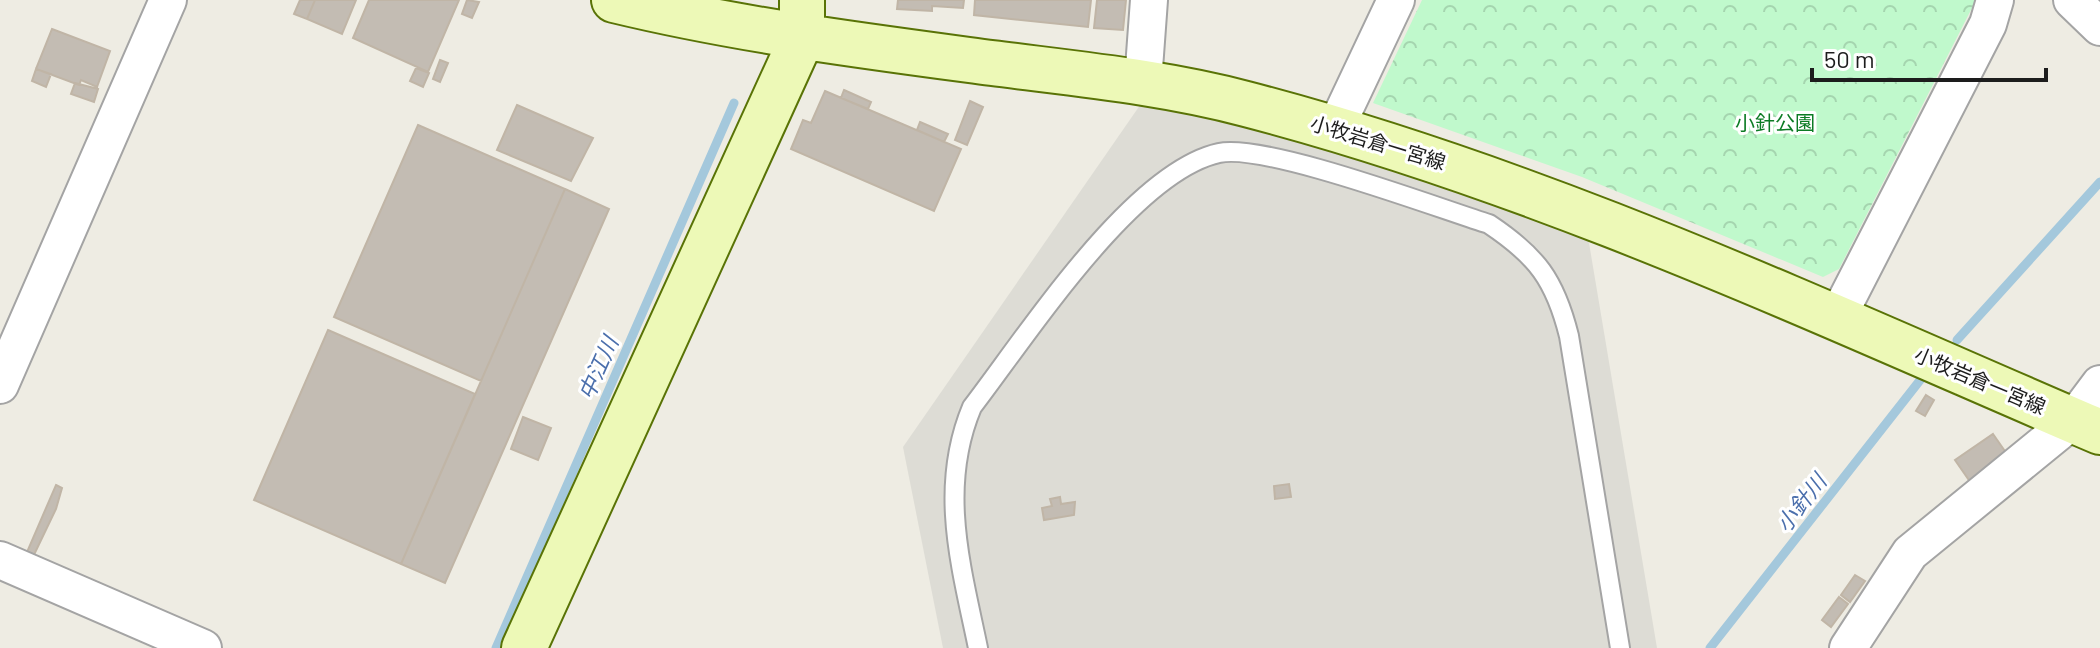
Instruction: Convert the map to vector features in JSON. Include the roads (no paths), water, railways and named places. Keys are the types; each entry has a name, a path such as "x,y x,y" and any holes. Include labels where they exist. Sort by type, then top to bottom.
{"main road":[{"name":"小牧岩倉一宮線","path":"614,0 802,19 1143,82 1243,103 1335,129 1568,206 2086,426"},
{"path":"524,648 802,19"}],"street":[{"path":"0,385 168,0"},
{"path":"1143,82 1149,0"},
{"path":"1335,129 1396,0"},
{"path":"1836,320 1988,24 1995,0"},
{"path":"2072,0 2100,27"},
{"path":"1848,648 1910,553 2086,426 2100,384"},
{"path":"0,560 203,648"}],"lane":[{"path":"978,648 953,531 953,472 960,434 972,407 1108,232 1182,169 1220,153 1261,154 1489,224 1519,244 1545,272 1559,298 1569,336 1620,648"}],"waterway":[{"name":"中江川","path":"496,648 734,103"},
{"name":"小針川","path":"1957,340 2100,182"},
{"name":"小針川","path":"1710,648 1921,379"}],"park label":[{"name":"小針公園","path":"1775,123"}]}
